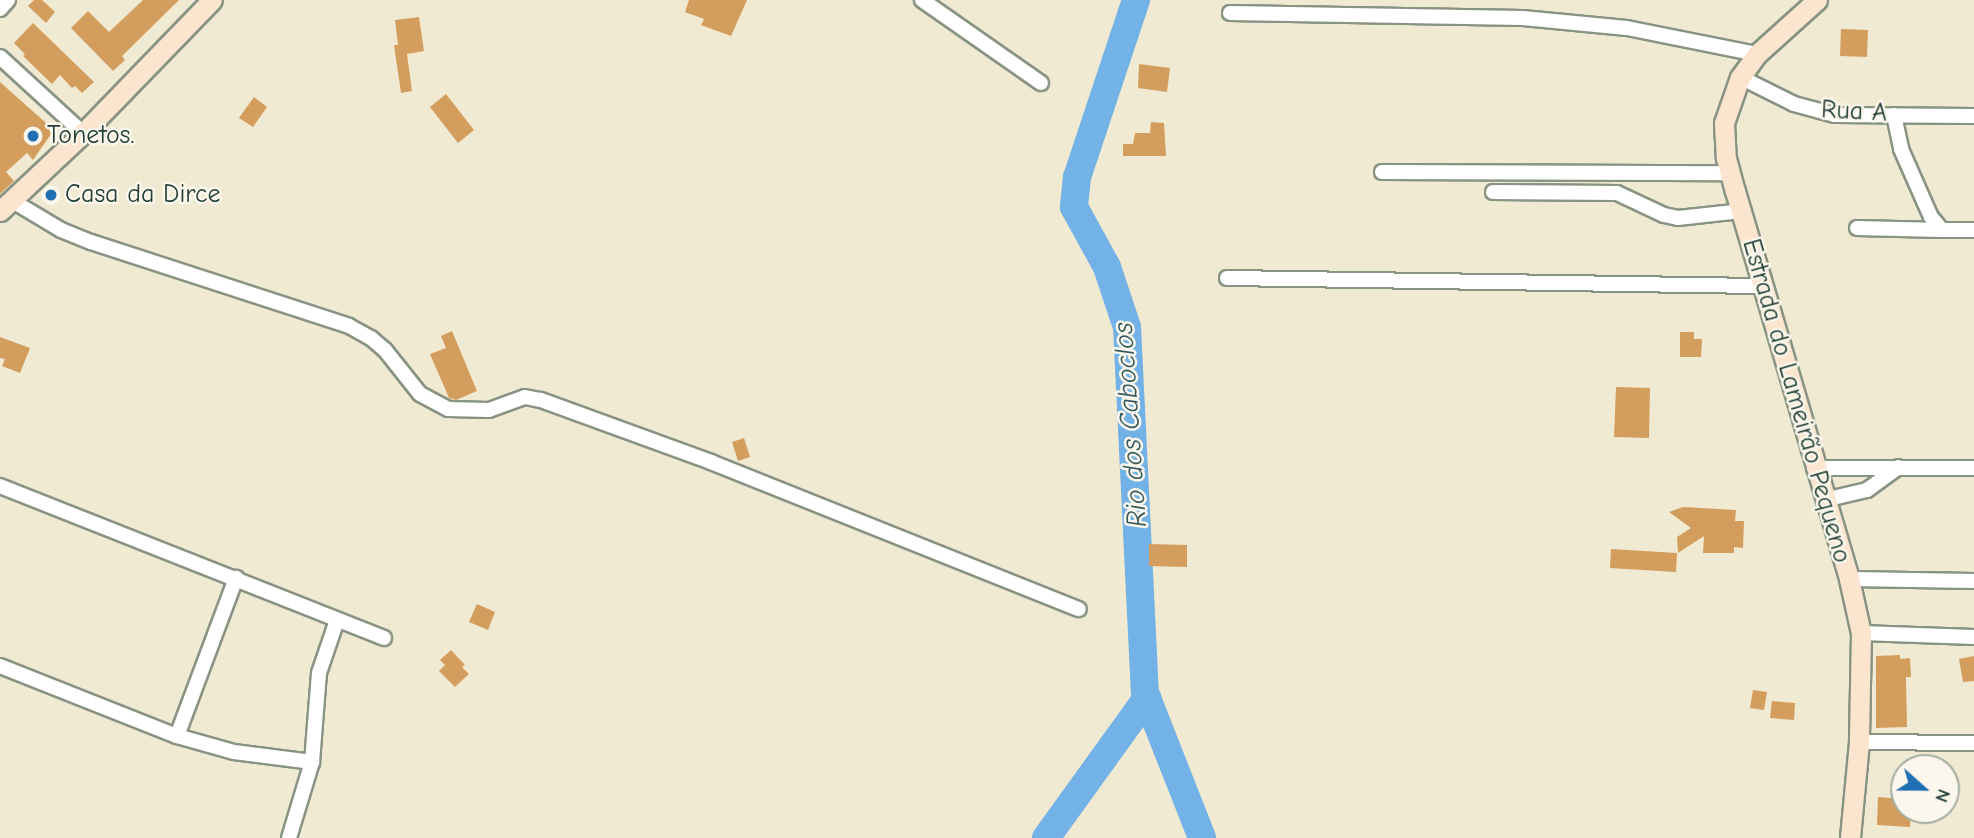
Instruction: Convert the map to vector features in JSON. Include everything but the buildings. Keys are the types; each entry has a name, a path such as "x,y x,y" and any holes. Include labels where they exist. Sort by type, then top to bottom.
{"street":[{"path":"0,9 8,0"},
{"path":"212,0 83,133 6,206 91,242 349,326 371,338 385,350 421,394 448,409 489,410 525,397 541,400 711,462 1079,609"},
{"path":"922,0 1041,83"},
{"name":"Estrada do Lameirão Pequeno","path":"1817,0 1757,54 1740,77 1724,123 1730,173 1814,468 1849,579 1861,633 1859,742 1850,838"},
{"path":"1230,13 1523,18 1627,28 1757,54"},
{"path":"0,57 83,133"},
{"name":"Rua A","path":"1740,77 1815,111 1835,115 1974,116"},
{"path":"1894,115 1901,149 1912,178 1931,217 1942,230"},
{"path":"1382,172 1730,173"},
{"path":"1493,192 1618,193 1664,215 1678,218 1741,211"},
{"path":"1857,228 1974,230"},
{"path":"1227,278 1762,286"},
{"path":"1824,500 1867,490 1899,467"},
{"path":"1814,468 1974,468"},
{"path":"0,486 384,638"},
{"path":"177,736 236,578"},
{"path":"1849,579 1974,581"},
{"path":"289,838 312,762 319,673 337,620"},
{"path":"1861,633 1974,637"},
{"path":"0,666 177,736 234,752 312,762"},
{"path":"1859,742 1974,743"}],"waterway":[{"name":"Rio dos Caboclos","path":"1136,0 1077,177 1074,207 1107,267 1127,327 1145,693 1202,838"},
{"name":"Rio dos Caboclos","path":"1046,838 1147,698"}],"place":[{"name":"Tonetos.","path":"33,136"},
{"name":"Casa da Dirce","path":"51,195"}]}
